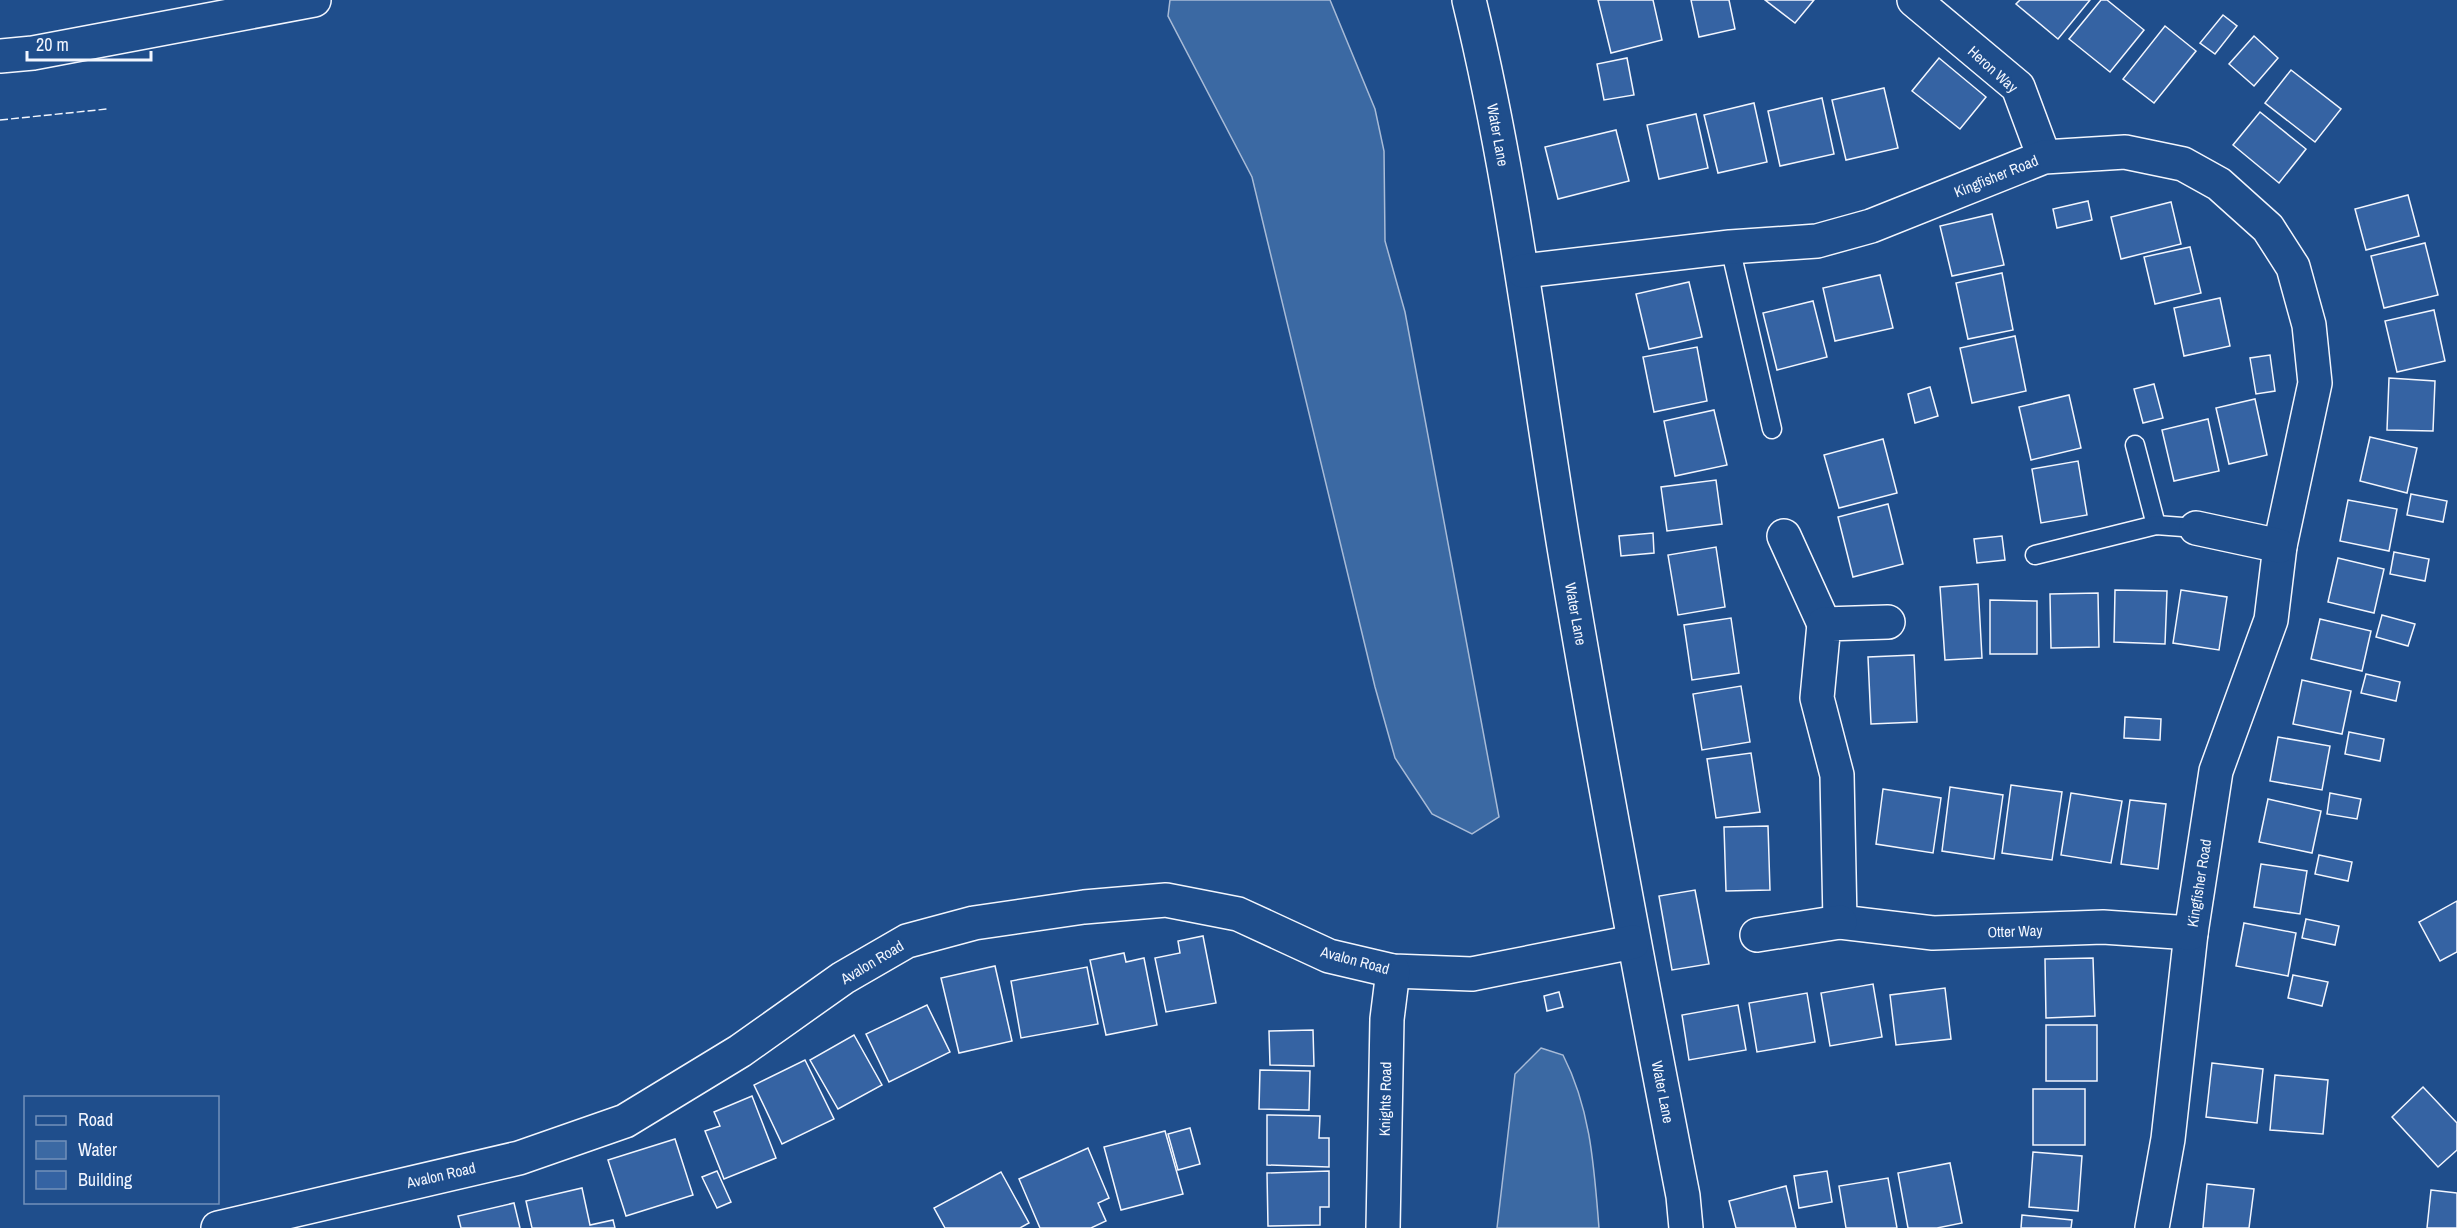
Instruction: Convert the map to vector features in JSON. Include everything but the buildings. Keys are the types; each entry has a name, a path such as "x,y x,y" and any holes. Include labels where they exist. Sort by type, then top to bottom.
{"main road":[{"path":"0,56 33,53 314,0"},
{"name":"Water Lane","path":"1469,0 1487,74 1523,271 1564,546 1633,942 1683,1196 1686,1228"},
{"name":"Heron Way","path":"1914,0 2018,87 2044,157"},
{"name":"Kingfisher Road","path":"1523,271 1730,247 1817,241 1861,229 2044,157 2125,152 2183,164 2219,184 2268,228 2293,267 2308,325 2315,383 2280,546 2271,620 2216,771 2191,933 2169,1139 2152,1228"},
{"path":"2196,528 2280,546"},
{"path":"1784,536 1824,624 1817,698 1837,776 1840,922"},
{"path":"1824,624 1888,622"},
{"name":"Avalon Road","path":"218,1228 519,1158 625,1121 740,1051 843,978 907,941 974,923 1084,907 1166,900 1238,914 1329,956 1393,971 1472,974 1633,942"},
{"name":"Otter Way","path":"1757,935 1840,922 1934,933 2103,927 2191,933"},
{"name":"Knights Road","path":"1383,1228 1387,1019 1393,971"}],"lane":[{"path":"1730,247 1772,429"},
{"path":"2135,445 2156,525"},
{"path":"2035,555 2156,525 2196,528"}],"water":[{"path":"1170,0 1330,0 1375,109 1384,151 1385,241 1405,312 1499,817 1472,834 1432,814 1395,758 1375,687 1252,177 1168,16"},
{"path":"1541,1048 1563,1055 1580,1097 1590,1139 1599,1228 1497,1228 1515,1074"}],"fence":[{"path":"0,120 107,109"}]}
